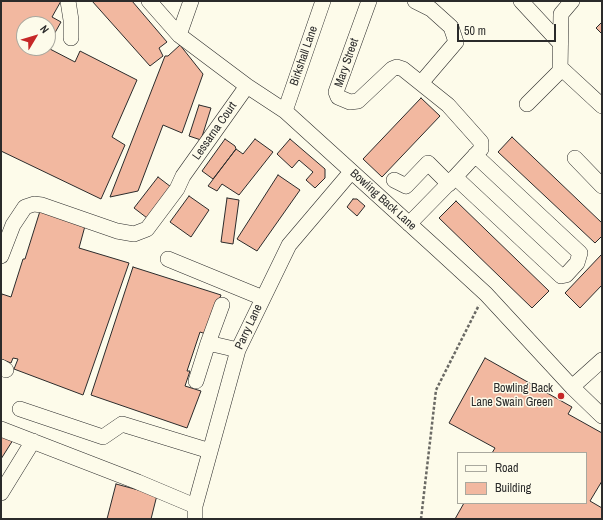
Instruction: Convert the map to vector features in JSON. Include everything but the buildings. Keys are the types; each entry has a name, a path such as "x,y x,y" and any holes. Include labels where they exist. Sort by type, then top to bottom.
{"street":[{"path":"68,1 71,20 71,38"},
{"name":"Bowling Back Lane","path":"149,1 179,35 247,86 285,112 486,294 572,387 602,416"},
{"path":"179,35 192,1"},
{"name":"Birkshall Lane","path":"285,112 323,1"},
{"name":"Mary Street","path":"369,1 336,92 338,97 350,102 358,101 392,69 397,67 403,69 448,105 481,142 481,149 475,155"},
{"path":"415,1 431,9 451,27 456,42 421,83"},
{"path":"520,1 560,43"},
{"path":"560,72 561,14 572,1"},
{"path":"527,104 562,70 602,106"},
{"name":"Lessarna Court","path":"1,256 13,224 25,207 34,204 42,205 117,231 134,234 147,229 177,189 183,176 247,86"},
{"path":"394,180 406,186 428,163 452,181 561,276 566,275 577,263 580,253 475,155 452,181 408,224"},
{"path":"574,158 602,186"},
{"name":"Parry Lane","path":"186,519 195,512 238,350 288,245 351,172"},
{"path":"168,259 263,298"},
{"path":"196,380 222,305"},
{"path":"208,343 238,350"},
{"path":"572,387 602,360"},
{"path":"20,409 103,437 122,424 210,451"},
{"path":"1,429 138,482 195,512"},
{"path":"1,494 33,441"}],"path":[{"path":"421,519 436,390 473,316 486,294"}],"place":[{"name":"Bowling Back Lane Swain Green","path":"561,396"}]}
